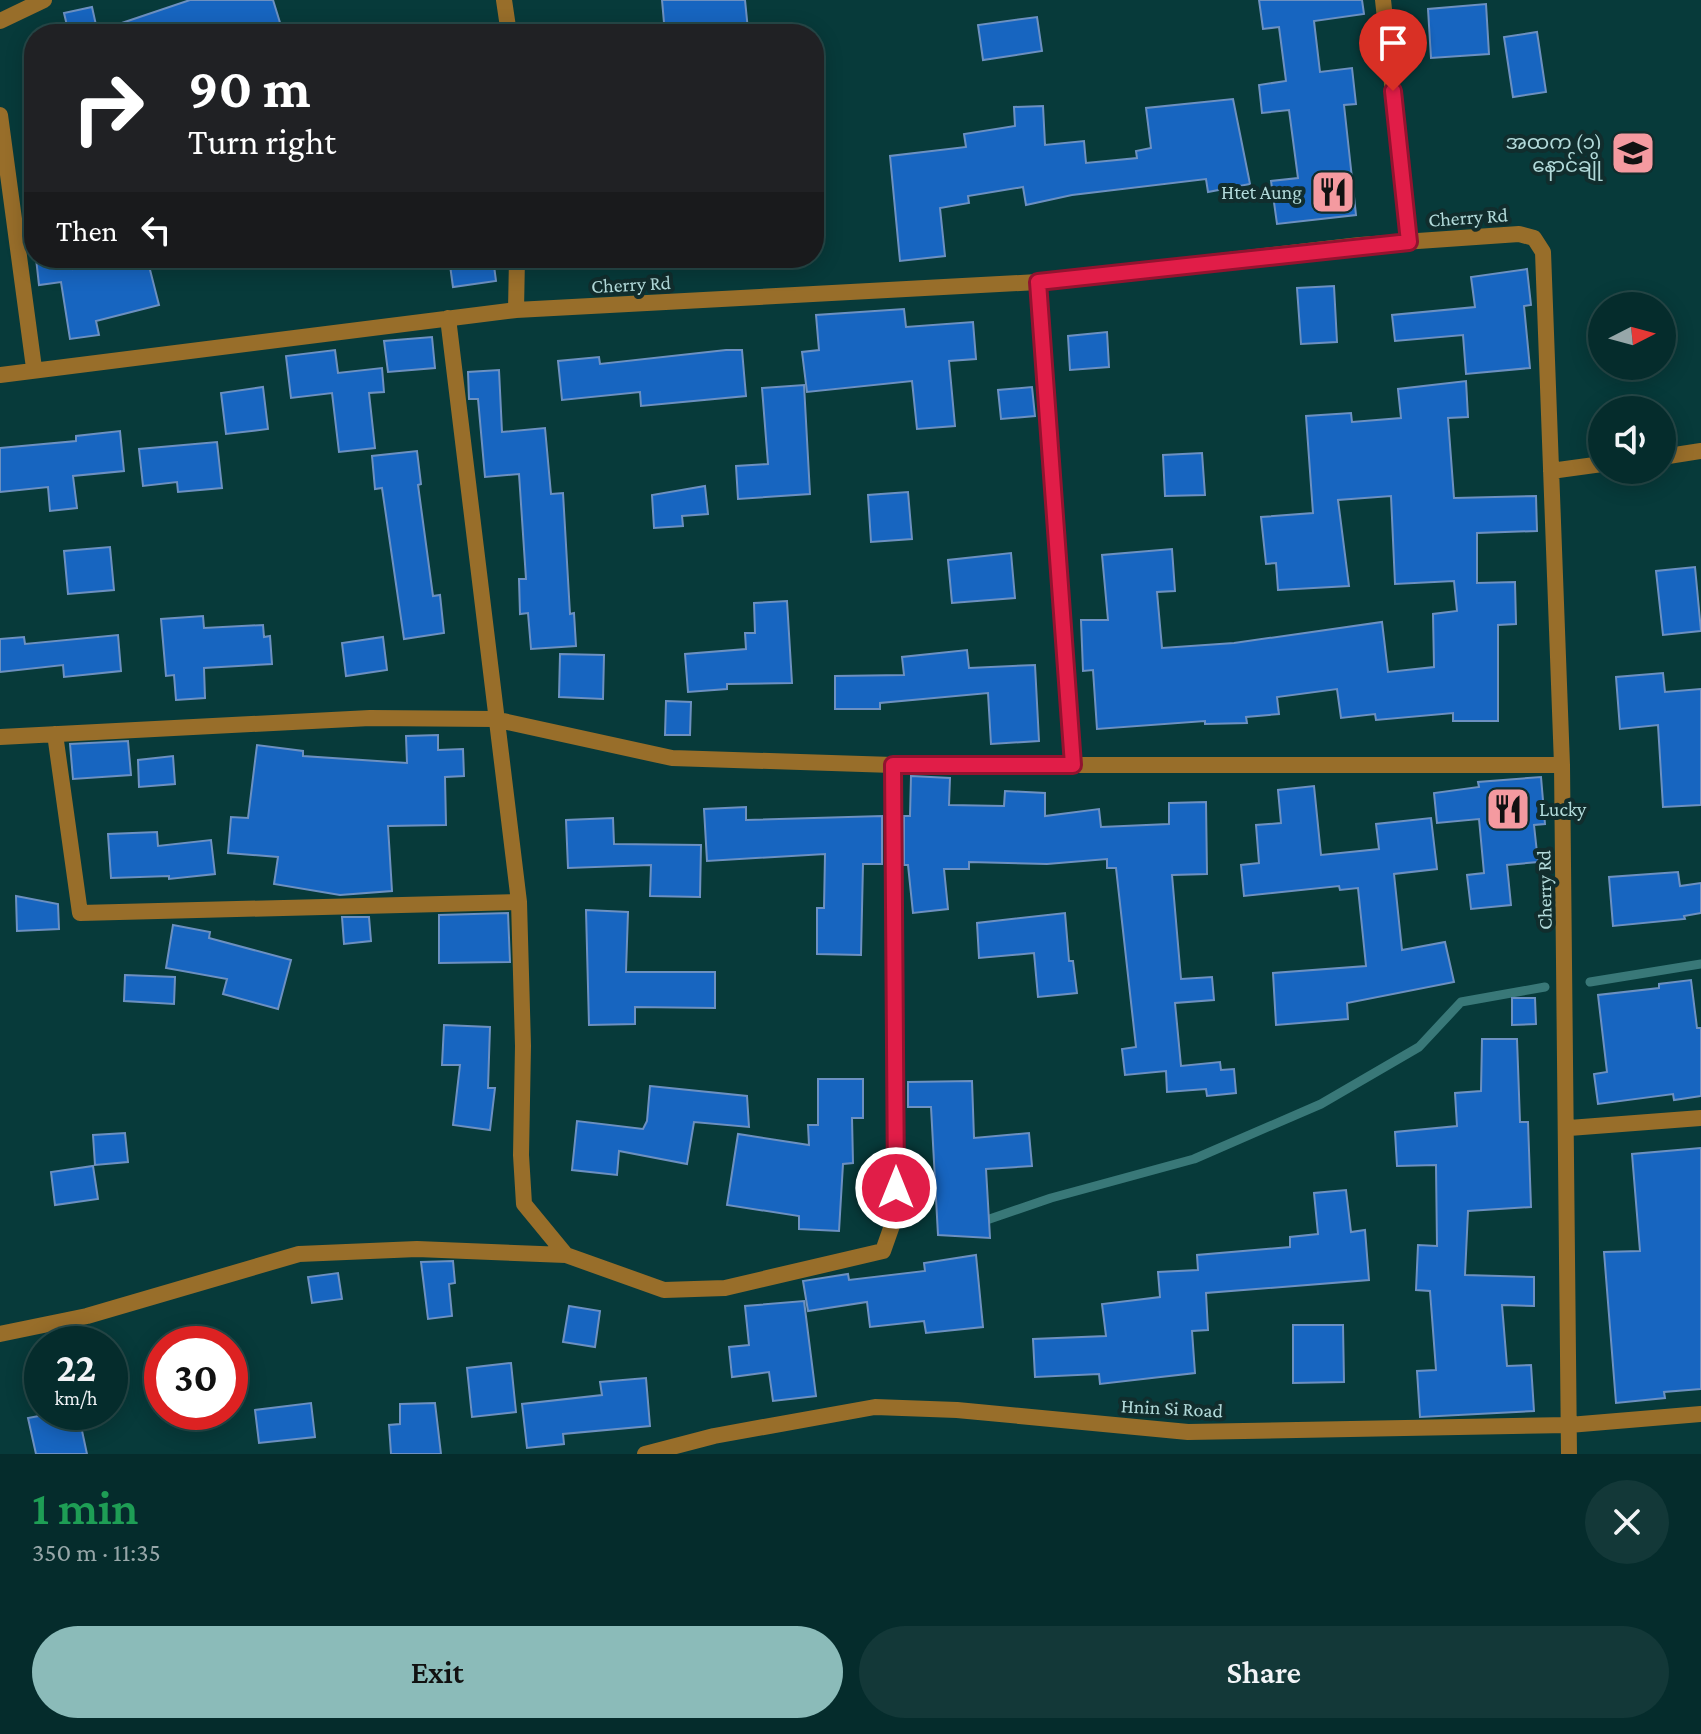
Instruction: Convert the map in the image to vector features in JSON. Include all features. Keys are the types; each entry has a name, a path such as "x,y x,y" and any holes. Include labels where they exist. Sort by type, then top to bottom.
{"street":[{"path":"0,21 44,0"},
{"path":"504,0 508,24"},
{"path":"1383,0 1409,242"},
{"path":"0,115 5,185 34,368"},
{"name":"Cherry Rd","path":"0,375 34,368 516,310 1038,282 1409,242 1519,234 1534,238 1543,252 1562,765 1569,1128 1569,1454"},
{"path":"516,310 517,268"},
{"path":"1038,282 1073,765"},
{"path":"448,318 494,719 519,902 524,1204 566,1255"},
{"path":"1676,455 1701,451"},
{"path":"1551,471 1588,466"},
{"path":"0,737 370,718 494,719 672,758 893,765 1562,765"},
{"path":"55,734 80,913 519,902"},
{"path":"0,1334 87,1316 299,1254 417,1249 566,1255 664,1290 725,1288 883,1251 895,1217 893,765"},
{"path":"1569,1128 1701,1118"},
{"name":"Hnin Si Road","path":"645,1454 714,1436 875,1407 957,1410 1188,1432 1569,1425 1701,1414"}],"building":[{"path":"190,0 273,0 280,24 119,24"},
{"path":"662,0 745,0 747,24 664,24"},
{"path":"1259,0 1362,0 1364,14 1314,21 1320,72 1352,68 1356,104 1344,105 1356,215 1277,224 1271,181 1298,178 1289,110 1262,113 1259,85 1286,81 1279,27 1263,29"},
{"path":"1486,4 1489,54 1431,58 1428,9"},
{"path":"92,7 96,24 67,24 64,13"},
{"path":"1037,17 1042,51 983,60 978,25"},
{"path":"1537,32 1546,92 1513,97 1504,37"},
{"path":"1233,99 1250,184 1208,192 1206,179 1072,195 1026,205 1023,187 968,196 969,203 940,208 945,256 900,261 890,156 966,147 964,134 1015,126 1014,107 1043,106 1045,145 1084,141 1086,163 1137,158 1136,151 1151,148 1146,108"},
{"path":"37,268 150,268 159,305 96,321 99,335 70,339 61,282 39,285"},
{"path":"450,268 494,268 496,281 453,287"},
{"path":"1527,269 1531,305 1524,306 1530,368 1466,374 1463,335 1395,341 1392,315 1475,307 1471,277"},
{"path":"1334,286 1337,342 1301,344 1297,288"},
{"path":"904,309 906,327 973,322 976,359 949,361 955,426 917,429 912,381 807,392 802,352 819,350 816,315"},
{"path":"1107,332 1109,367 1070,370 1068,336"},
{"path":"432,337 435,368 388,372 384,341"},
{"path":"335,350 338,373 382,368 384,392 369,393 375,448 339,452 332,393 291,398 286,356"},
{"path":"742,350 746,396 641,406 640,392 562,400 558,361 599,357 600,364"},
{"path":"499,370 502,432 545,428 551,494 563,493 570,614 574,613 576,646 531,649 528,613 520,614 519,579 526,579 519,474 485,477 478,399 469,399 468,372"},
{"path":"1466,381 1468,417 1448,418 1454,498 1536,496 1537,531 1477,533 1477,583 1515,582 1516,624 1498,625 1498,721 1453,721 1453,713 1376,720 1375,714 1341,718 1337,689 1277,697 1279,714 1246,717 1247,723 1205,724 1205,721 1097,729 1093,670 1083,671 1081,620 1108,620 1102,555 1172,549 1175,591 1157,592 1162,648 1234,643 1382,622 1388,672 1434,667 1433,614 1457,611 1454,581 1395,584 1391,496 1338,500 1349,586 1278,590 1276,563 1266,564 1261,517 1313,513 1306,416 1351,413 1352,422 1401,418 1398,389"},
{"path":"804,385 810,494 738,499 736,466 768,464 762,388"},
{"path":"263,387 268,429 226,434 221,393"},
{"path":"1032,387 1035,416 1001,419 998,390"},
{"path":"120,431 124,471 73,476 77,508 50,511 48,487 0,492 0,448 76,441 76,436"},
{"path":"217,442 222,488 178,492 177,482 143,486 139,449"},
{"path":"417,451 421,484 418,485 433,596 440,595 444,633 404,639 382,488 375,489 372,456"},
{"path":"1202,453 1205,495 1165,496 1163,455"},
{"path":"705,486 708,514 682,516 683,526 654,528 652,495"},
{"path":"908,492 912,539 871,542 868,495"},
{"path":"110,547 114,590 68,594 64,551"},
{"path":"1011,553 1015,598 952,603 948,560"},
{"path":"1695,567 1701,631 1663,635 1656,571"},
{"path":"787,601 792,683 727,684 727,689 688,692 685,654 746,649 745,633 755,633 754,603"},
{"path":"203,616 204,628 263,625 264,637 270,636 272,664 204,668 205,698 176,700 174,675 166,676 161,619"},
{"path":"118,635 121,671 64,677 63,665 0,672 0,639 24,637 25,644"},
{"path":"383,637 387,670 346,676 342,643"},
{"path":"967,650 969,668 1035,665 1039,741 991,744 988,693 880,703 880,709 835,709 835,676 904,675 902,657"},
{"path":"560,654 604,655 603,699 559,697"},
{"path":"1663,673 1665,692 1701,689 1701,805 1663,807 1658,725 1620,729 1616,677"},
{"path":"666,701 691,702 690,735 665,735"},
{"path":"438,735 438,750 463,749 464,776 445,777 446,825 388,826 392,891 340,895 274,884 278,857 228,853 231,817 248,818 257,745 303,751 303,756 407,763 406,736"},
{"path":"128,741 131,775 73,779 70,744"},
{"path":"173,756 175,784 139,787 138,760"},
{"path":"911,776 950,778 949,805 1004,806 1005,791 1045,793 1045,816 1099,809 1101,827 1169,824 1169,803 1206,802 1207,874 1172,875 1181,979 1212,977 1214,1000 1175,1003 1181,1066 1220,1062 1221,1070 1234,1069 1236,1093 1207,1096 1206,1089 1167,1092 1166,1071 1125,1075 1122,1049 1136,1047 1116,868 1107,868 1107,859 1047,864 969,862 969,869 944,869 948,909 913,913 908,865 904,865 904,816 910,816"},
{"path":"1541,777 1545,824 1534,825 1538,862 1507,865 1511,905 1471,909 1467,875 1484,873 1479,819 1437,823 1434,793 1479,787 1478,782"},
{"path":"1314,786 1321,855 1379,849 1376,824 1431,818 1437,869 1394,874 1402,950 1445,942 1454,982 1347,1003 1348,1019 1276,1025 1273,973 1366,966 1358,888 1340,890 1339,886 1244,896 1241,865 1259,863 1256,825 1281,823 1278,790"},
{"path":"746,807 746,820 882,816 882,864 863,864 861,955 817,954 817,908 824,908 825,854 707,861 704,809"},
{"path":"613,818 614,844 701,845 700,897 650,896 651,865 568,868 566,820"},
{"path":"157,832 158,846 211,840 215,874 169,879 169,876 111,878 108,834"},
{"path":"1678,872 1680,886 1701,883 1701,913 1684,916 1685,919 1613,926 1609,877"},
{"path":"16,896 58,904 59,929 17,931"},
{"path":"586,910 628,912 626,972 715,972 715,1008 635,1007 635,1024 589,1025"},
{"path":"508,913 510,962 439,963 439,915"},
{"path":"1065,913 1069,961 1073,961 1077,993 1038,997 1034,953 979,958 977,923"},
{"path":"342,917 369,917 371,941 344,944"},
{"path":"173,925 210,932 209,938 291,960 278,1009 223,994 227,979 166,968"},
{"path":"125,975 175,977 174,1004 124,1001"},
{"path":"1691,980 1697,1028 1701,1028 1701,1096 1674,1100 1673,1094 1598,1104 1594,1074 1607,1072 1598,995 1659,988 1659,984"},
{"path":"1512,998 1535,998 1536,1024 1512,1025"},
{"path":"444,1025 490,1027 488,1088 495,1088 490,1130 453,1125 460,1065 442,1065"},
{"path":"1482,1039 1517,1039 1520,1122 1528,1122 1531,1207 1468,1211 1465,1275 1534,1277 1534,1306 1502,1305 1507,1366 1531,1365 1534,1411 1420,1417 1417,1371 1436,1370 1430,1291 1416,1290 1418,1245 1437,1246 1436,1165 1397,1166 1395,1132 1457,1126 1455,1093 1481,1091"},
{"path":"818,1079 863,1079 863,1118 852,1118 853,1163 843,1164 839,1231 799,1229 799,1216 727,1205 738,1134 809,1145 808,1125 818,1125"},
{"path":"972,1081 974,1138 1029,1133 1032,1166 986,1169 990,1238 938,1235 931,1107 908,1107 908,1082"},
{"path":"650,1086 747,1096 749,1127 694,1122 687,1164 619,1151 617,1175 572,1170 577,1121 643,1129 647,1121"},
{"path":"125,1133 128,1162 95,1165 93,1135"},
{"path":"1701,1148 1701,1389 1664,1392 1665,1398 1616,1403 1604,1252 1640,1251 1632,1154"},
{"path":"93,1166 98,1199 55,1205 51,1172"},
{"path":"1346,1190 1351,1232 1365,1230 1369,1280 1206,1293 1208,1330 1192,1331 1195,1373 1100,1384 1099,1374 1035,1377 1033,1339 1106,1336 1102,1304 1160,1297 1158,1272 1198,1270 1197,1255 1290,1247 1290,1237 1318,1234 1314,1193"},
{"path":"976,1255 983,1327 926,1333 924,1321 870,1327 867,1302 808,1311 803,1281 848,1274 849,1280 925,1271 924,1263"},
{"path":"453,1261 455,1283 449,1284 452,1316 428,1319 421,1262"},
{"path":"338,1273 342,1299 312,1303 308,1277"},
{"path":"804,1301 816,1396 773,1401 769,1372 732,1377 729,1347 749,1345 745,1306"},
{"path":"569,1306 600,1311 595,1347 563,1342"},
{"path":"1293,1325 1343,1325 1344,1382 1293,1383"},
{"path":"511,1363 516,1412 472,1417 467,1368"},
{"path":"646,1378 650,1426 563,1434 564,1444 527,1448 522,1404 602,1395 600,1382"},
{"path":"311,1403 315,1437 259,1443 255,1410"},
{"path":"435,1403 441,1454 391,1454 389,1425 400,1424 400,1404"},
{"path":"31,1430 82,1430 87,1454 36,1454"}],"waterway":[{"path":"1590,982 1701,964"},
{"path":"978,1223 1051,1198 1194,1159 1321,1104 1419,1047 1461,1002 1545,987"}],"place":[{"name":"အထက (၁) နောင်ချို","path":"1633,153"},
{"name":"Htet Aung","path":"1333,192"},
{"name":"Lucky","path":"1508,809"}],"route":[{"path":"896,1188 893,765 1073,765 1059,536 1038,282 1409,242 1393,91"}]}
